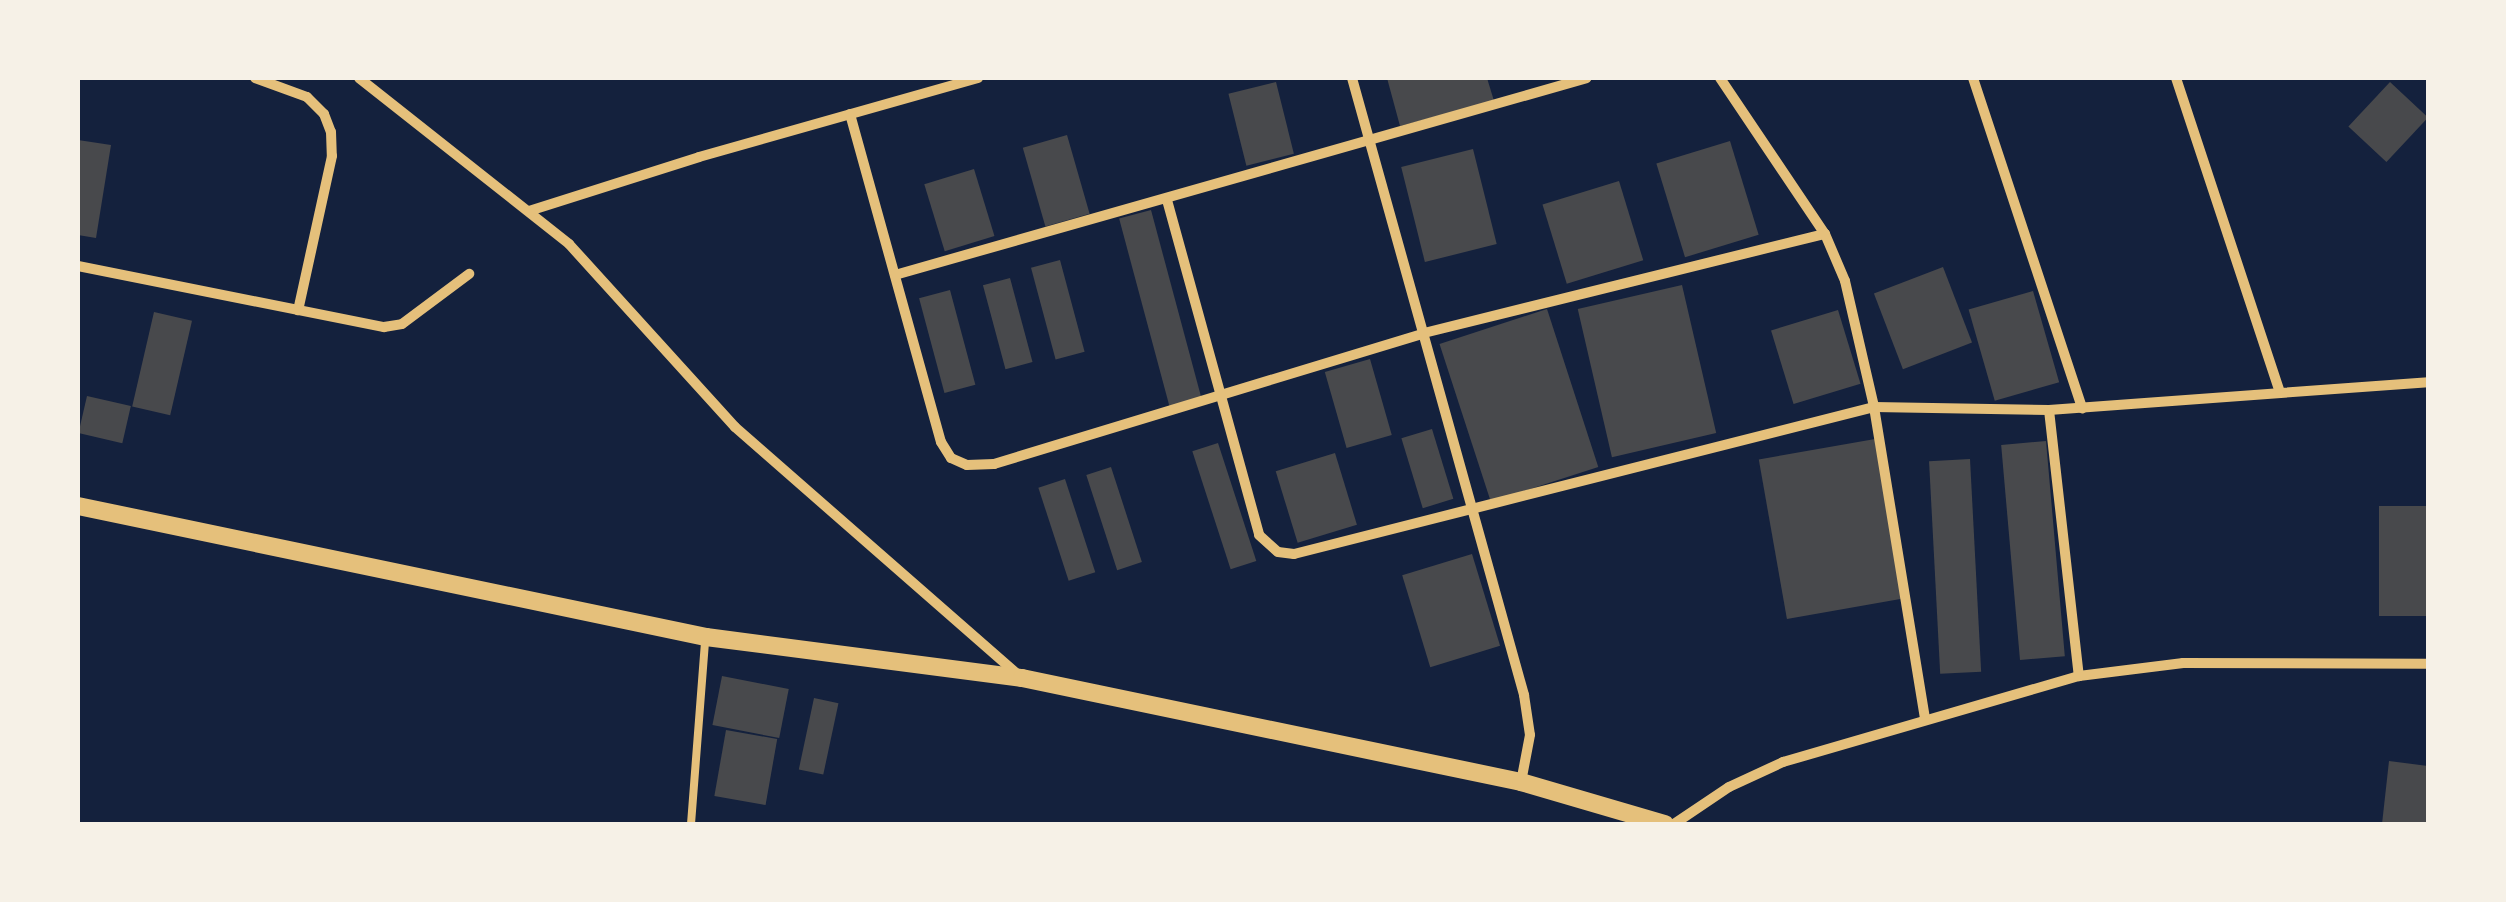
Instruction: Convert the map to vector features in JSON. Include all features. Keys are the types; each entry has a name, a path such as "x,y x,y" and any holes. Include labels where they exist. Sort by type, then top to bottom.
{"street":[{"path":"255,78 307,97 324,114 331,132 332,156 298,310"},
{"path":"359,78 569,244 735,426 1022,678"},
{"path":"530,211 978,78"},
{"path":"1352,78 1524,695 1530,735 1522,782"},
{"path":"895,276 1587,78"},
{"path":"1720,78 1826,234 1860,332 1925,720"},
{"path":"1973,78 2082,408"},
{"path":"2176,78 2280,390"},
{"path":"850,114 941,442 951,458 967,465 994,464 1424,333 1826,234"},
{"path":"1166,200 1258,535 1278,552 1294,554 1874,407 2049,410 2428,382"},
{"path":"78,266 384,326 402,324 469,274"},
{"path":"2049,410 2080,676"},
{"path":"78,506 706,637 1022,678 1522,782 1665,824"},
{"path":"1674,824 1729,788 1784,762 2080,676 2183,663 2428,664"}],"lane":[{"path":"691,824 706,637"}],"building":[{"path":"1387,78 1487,78 1494,101 1400,126"},
{"path":"1276,82 1294,154 1246,166 1228,94"},
{"path":"2390,82 2428,117 2386,162 2348,127"},
{"path":"1067,135 1090,214 1045,227 1023,148"},
{"path":"78,140 111,145 96,238 78,235"},
{"path":"1730,141 1759,235 1685,257 1656,164"},
{"path":"1473,149 1497,244 1425,262 1401,167"},
{"path":"974,169 994,236 945,251 924,184"},
{"path":"1619,181 1643,260 1567,284 1542,204"},
{"path":"1151,210 1202,399 1170,408 1119,219"},
{"path":"1060,260 1085,352 1056,360 1031,268"},
{"path":"1943,267 1972,343 1903,369 1874,294"},
{"path":"1010,278 1033,362 1005,369 983,285"},
{"path":"1682,285 1716,433 1612,457 1578,309"},
{"path":"950,290 975,385 944,393 919,298"},
{"path":"2033,291 2059,382 1995,401 1969,309"},
{"path":"1547,309 1598,467 1491,502 1440,344"},
{"path":"1838,310 1861,384 1794,404 1771,330"},
{"path":"154,312 192,321 170,415 132,407"},
{"path":"1370,359 1392,435 1347,448 1325,372"},
{"path":"87,396 131,406 122,443 78,433"},
{"path":"1432,429 1453,499 1423,508 1401,438"},
{"path":"1875,439 1903,599 1787,619 1759,459"},
{"path":"2046,441 2065,656 2020,660 2001,445"},
{"path":"1218,443 1256,561 1231,569 1192,451"},
{"path":"1335,453 1357,525 1298,543 1276,471"},
{"path":"1970,459 1981,672 1940,674 1929,461"},
{"path":"1111,467 1142,562 1117,570 1086,475"},
{"path":"1065,479 1095,572 1069,581 1038,488"},
{"path":"2379,506 2428,506 2428,616 2379,616"},
{"path":"1472,554 1500,646 1430,667 1402,575"},
{"path":"722,676 789,689 779,738 712,725"},
{"path":"814,698 838,703 823,775 799,769"},
{"path":"726,730 777,739 766,805 714,796"},
{"path":"2389,761 2428,766 2428,824 2382,824"}]}
